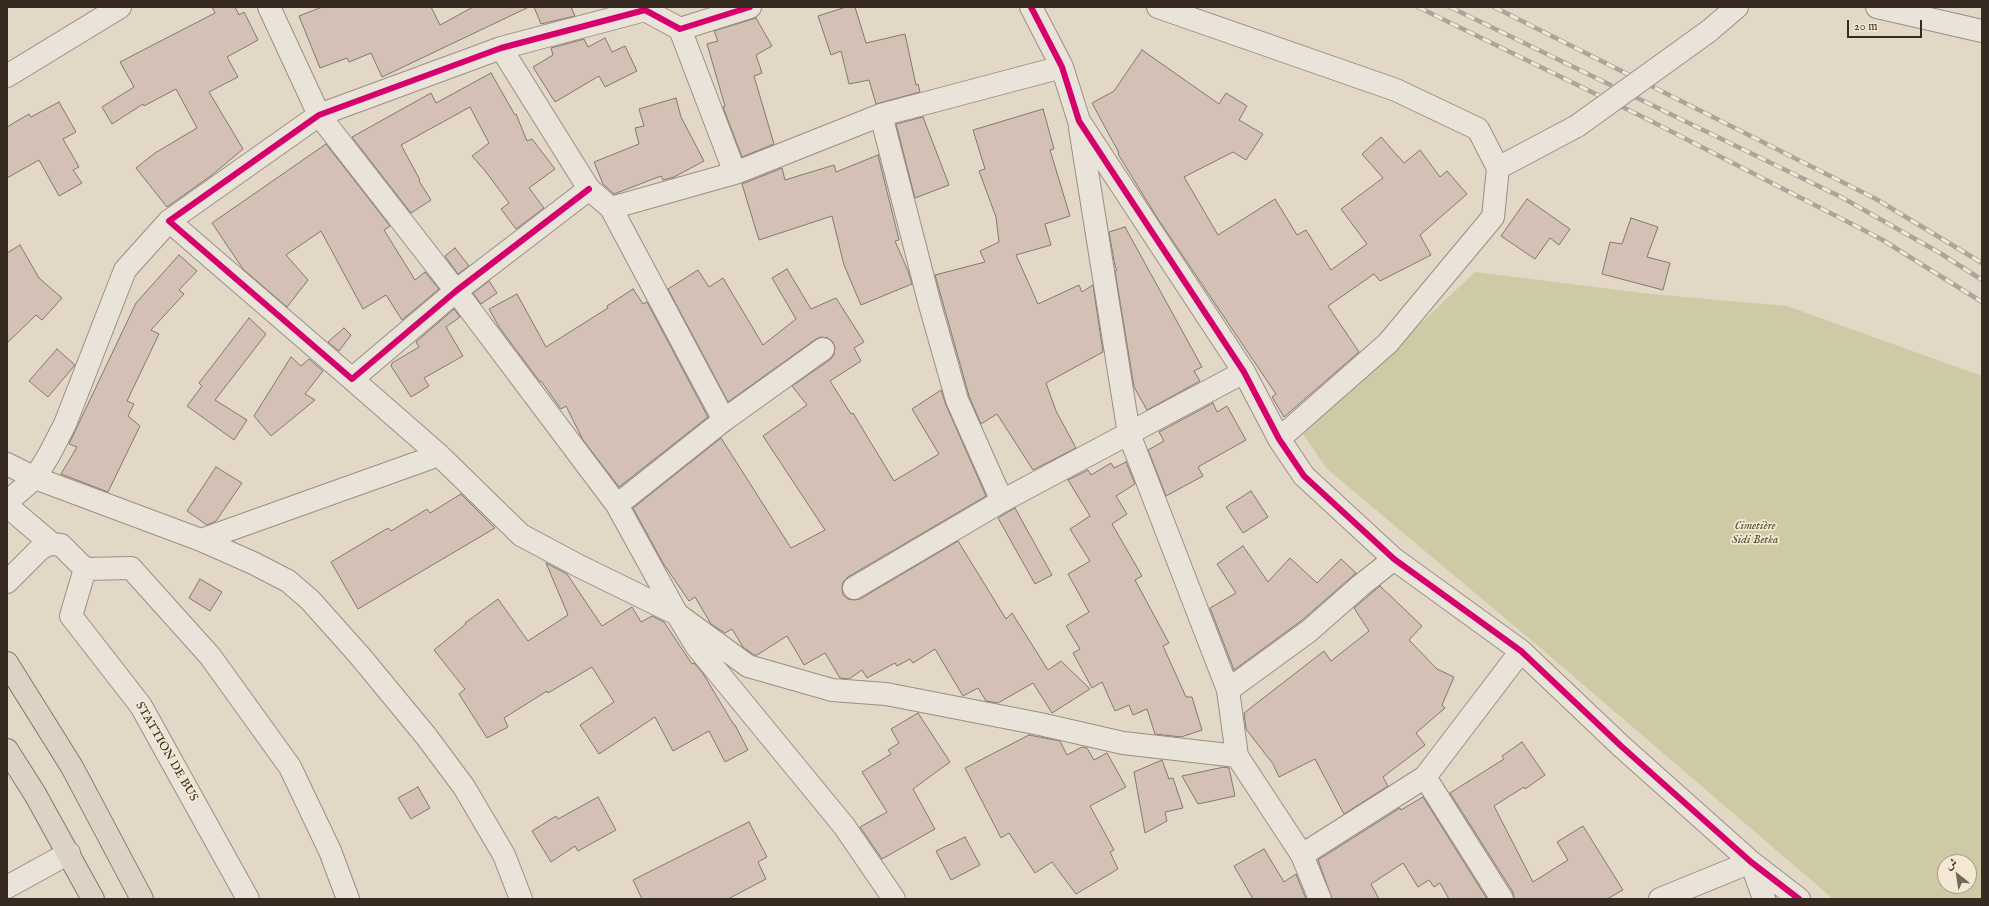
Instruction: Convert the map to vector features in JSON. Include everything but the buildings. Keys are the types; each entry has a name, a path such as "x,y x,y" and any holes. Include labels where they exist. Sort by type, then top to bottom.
{"main road":[{"path":"7,663 72,768 142,899"},
{"path":"7,750 35,794 69,853 93,899"}],"street":[{"path":"7,76 120,7"},
{"path":"269,7 319,115 456,290 617,505 677,614 697,646 844,826 894,899"},
{"path":"680,29 750,7"},
{"path":"1031,7 1062,67 1079,121 1129,434 1228,690 1237,756 1302,855 1320,899"},
{"path":"1158,7 1403,94 1478,129 1498,168 1492,217 1388,343 1279,439"},
{"path":"1498,168 1577,126 1709,31 1737,7"},
{"path":"1877,7 1982,31"},
{"path":"7,502 35,478 65,424 125,270 170,221 319,115 501,48 645,8 680,29 734,173"},
{"path":"501,48 589,189 611,208 724,420"},
{"path":"611,208 734,173 881,115 1062,67"},
{"path":"881,115 930,305 957,400 1002,501"},
{"path":"1079,121 1244,372 1279,439 1304,476 1394,559 1521,651 1621,746 1751,862 1799,899"},
{"path":"352,380 456,290 589,189"},
{"path":"170,221 439,454 521,535 579,566 677,614 748,666 832,690 886,694 1040,724 1123,743 1237,756"},
{"path":"617,505 724,420 823,349"},
{"path":"854,588 1002,501 1244,372"},
{"path":"201,540 439,454"},
{"path":"7,464 35,478 201,540 253,563 288,582 310,600 329,620 426,736 464,787 504,855 521,899"},
{"path":"7,506 52,544"},
{"path":"7,582 39,550 52,544 61,545 85,569 131,568 210,656 290,767 330,851 348,899"},
{"path":"1228,690 1309,631 1360,586 1394,559"},
{"name":"STATTION DE BUS","path":"85,569 71,616 141,706 248,899"},
{"path":"1302,855 1425,777 1521,651"},
{"path":"1425,777 1502,899"},
{"path":"7,887 69,853"},
{"path":"1660,899 1751,862"},
{"path":"1751,862 1764,899"}],"green space":[{"name":"Cimetière Sidi Betka","path":"1475,272 1651,294 1787,306 1982,376 1982,899 1833,899 1524,634 1327,469 1303,434"}],"railway":[{"path":"1418,7 1647,119 1881,239 1982,302"},
{"path":"1450,7 1841,197 1940,253 1982,280"},
{"path":"1494,7 1876,199 1982,263"}],"cycle path":[{"path":"589,189 456,291 352,379 169,221 319,115 501,48 645,10 680,29 750,7"},
{"path":"1031,7 1062,67 1079,121 1244,372 1279,439 1304,476 1394,559 1521,651 1621,746 1751,862 1799,899"}]}
